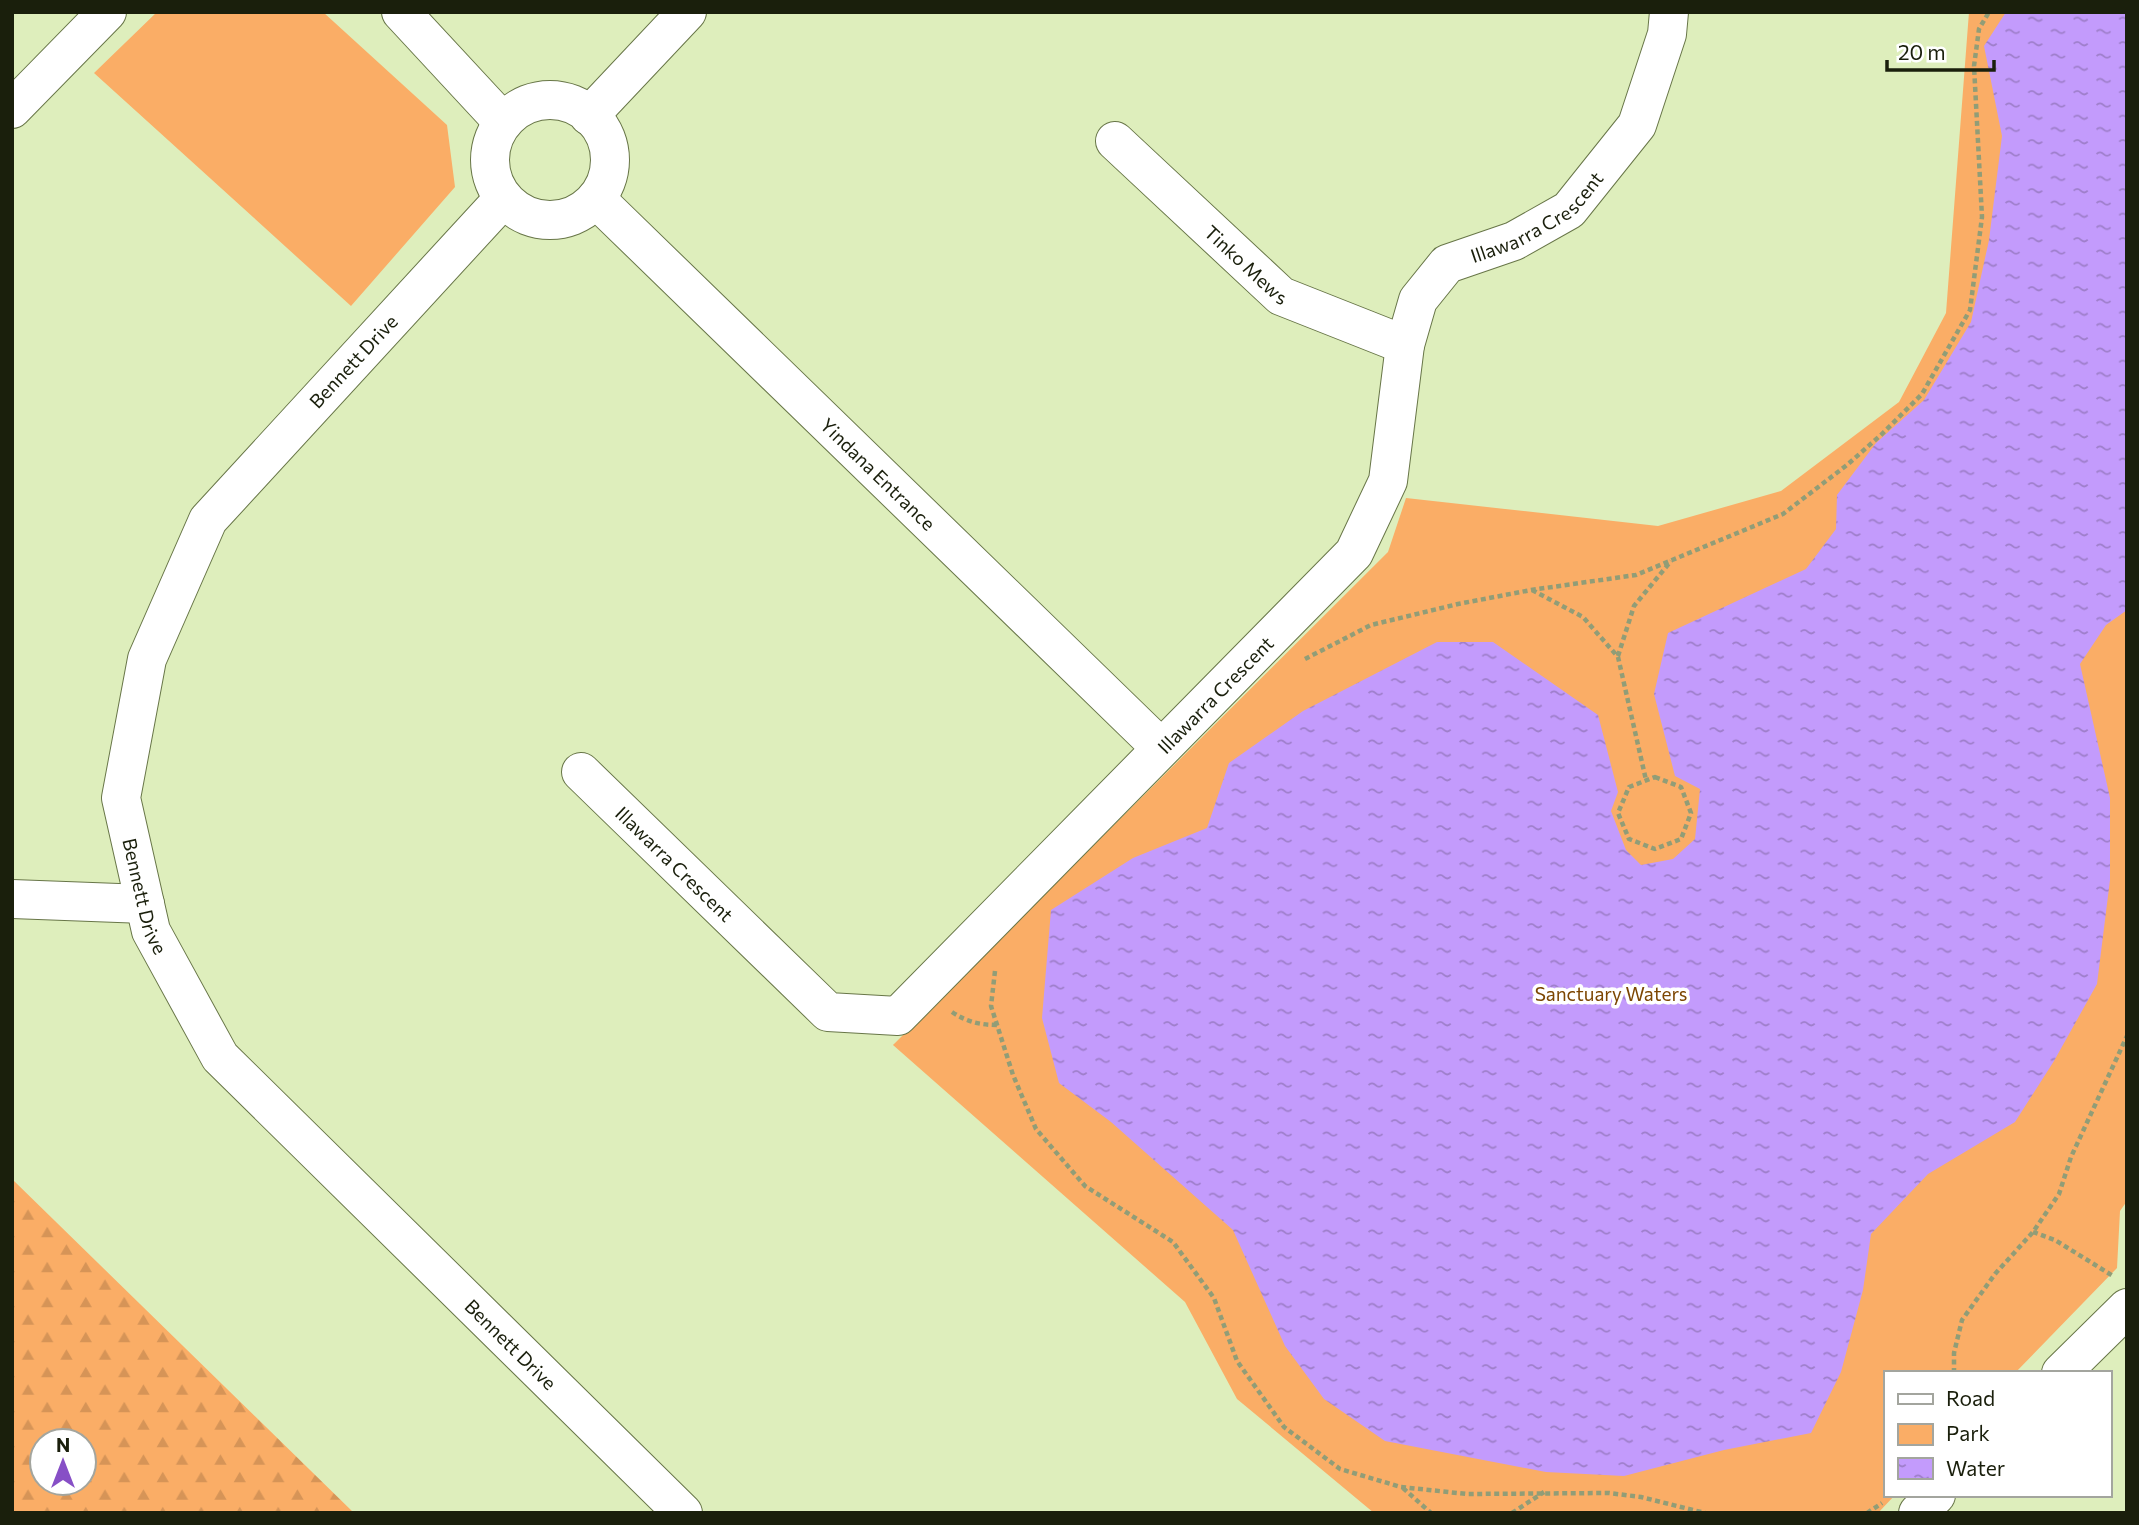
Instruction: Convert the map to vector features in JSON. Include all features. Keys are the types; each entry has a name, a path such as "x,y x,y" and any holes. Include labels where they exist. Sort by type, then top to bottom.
{"street":[{"path":"12,109 107,12"},
{"path":"401,12 503,122"},
{"path":"589,116 687,12"},
{"name":"Illawarra Crescent","path":"580,772 828,1012 898,1016 1354,553 1388,481 1405,345 1418,300 1447,264 1514,240 1569,210 1637,125 1667,34 1669,12"},
{"path":"538,100 560,100 580,107 601,126 609,145 610,167 604,187 596,200 579,213 560,220 538,220 519,213 503,199 492,181 489,160 492,139 503,122 519,107 538,100"},
{"name":"Tinko Mews","path":"1115,141 1281,296 1405,345"},
{"name":"Bennett Drive","path":"503,199 208,520 147,659 121,797 151,931 220,1057 683,1513"},
{"name":"Yindana Entrance","path":"596,200 1161,748"},
{"path":"12,899 145,904"},
{"path":"2063,1371 2122,1294"},
{"path":"1918,1513 1934,1497"}],"path":[{"path":"1299,663 1371,625 1531,590 1636,575 1783,514 1847,465 1922,394 1970,310 1982,217 1974,66 1979,29 1989,12"},
{"path":"1618,657 1634,606 1672,560"},
{"path":"1531,590 1583,617 1618,657 1646,780"},
{"path":"1655,777 1681,788 1691,813 1681,839 1655,849 1629,839 1618,813 1629,788 1646,780 1655,777"},
{"path":"996,965 991,1006 1013,1075 1036,1129 1085,1186 1173,1242 1214,1297 1237,1361 1284,1426 1340,1469 1401,1487 1467,1494 1609,1493 1641,1497 1705,1513"},
{"path":"926,988 945,1007 963,1019 981,1025 998,1025"},
{"path":"1954,1371 1954,1353 1962,1320 1995,1274 2033,1232 2059,1194 2071,1157 2127,1036"},
{"path":"2033,1232 2055,1240 2109,1272 2122,1294"},
{"path":"1401,1487 1431,1513"},
{"path":"1513,1513 1545,1492"}],"green space":[{"path":"157,12 323,12 447,125 455,187 351,306 94,73"},
{"name":"Sanctuary Waters","path":"1969,12 2127,12 2127,1201 2120,1211 2117,1268 2017,1371 1884,1371 1884,1497 1893,1497 1878,1513 1374,1513 1237,1399 1185,1302 893,1045 1388,552 1406,498 1658,526 1781,491 1899,402 1946,313"},
{"path":"12,1179 354,1513 12,1513"}],"water":[{"name":"Sanctuary Waters","path":"2006,12 2127,12 2127,610 2106,625 2080,664 2110,798 2110,880 2097,984 2054,1061 2015,1122 1928,1174 1871,1234 1863,1290 1841,1372 1811,1433 1724,1450 1624,1476 1546,1472 1385,1441 1324,1399 1285,1346 1233,1230 1111,1122 1059,1083 1042,1018 1051,910 1133,858 1207,828 1229,763 1303,711 1437,642 1493,642 1598,715 1618,792 1611,811 1626,850 1641,865 1673,859 1695,839 1700,789 1675,776 1654,694 1668,633 1806,569 1836,529 1837,495 1876,443 1924,400 1971,322 1989,240 2002,136 1984,46"}]}
